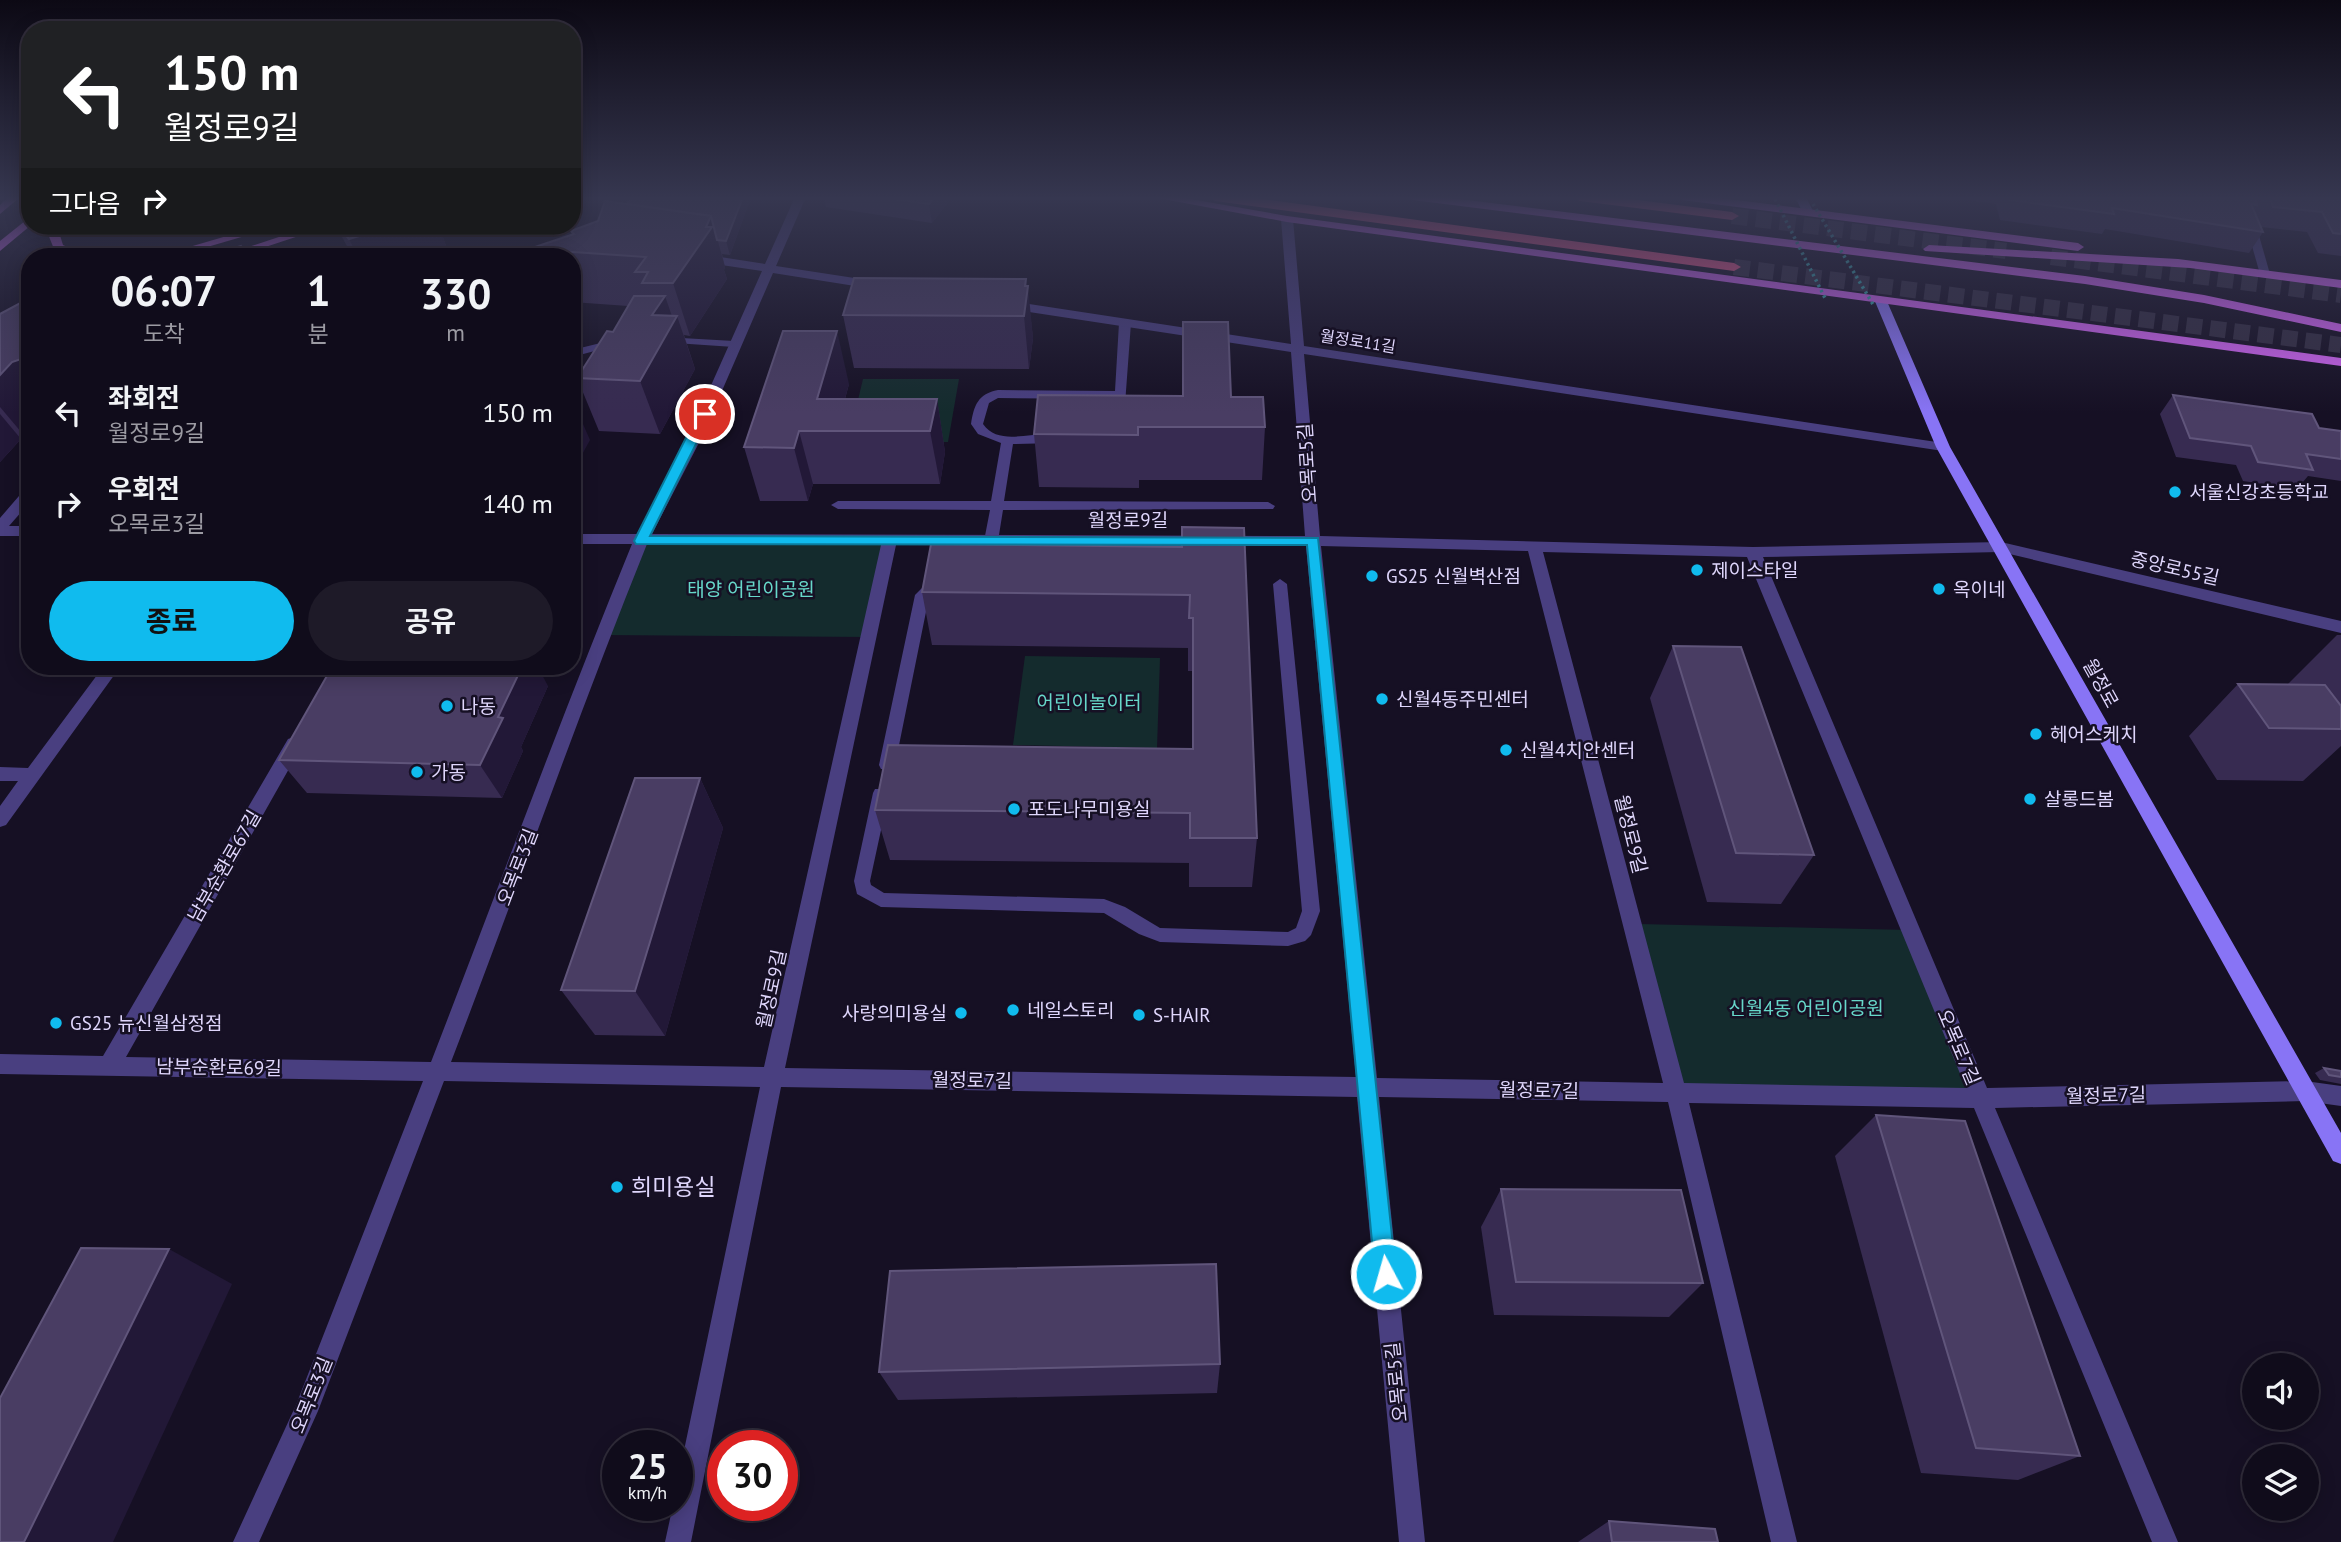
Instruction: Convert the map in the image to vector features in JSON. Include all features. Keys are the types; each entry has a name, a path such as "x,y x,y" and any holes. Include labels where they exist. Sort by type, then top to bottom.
{"main road":[{"path":"1638,269 1877,303 2341,362"},
{"path":"1996,269 2204,299 2341,328"},
{"path":"2222,269 2341,284"}],"street":[{"name":"오목로3길","path":"246,1542 306,1411 555,767 582,686 641,541 695,437 767,269"},
{"path":"773,269 891,287"},
{"name":"오목로5길","path":"1292,269 1314,541 1412,1542"},
{"name":"월정로","path":"1877,303 1943,447 2341,1154"},
{"name":"월정로11길","path":"1001,304 1943,447"},
{"path":"0,529 21,503"},
{"path":"0,529 21,530"},
{"path":"581,539 641,541"},
{"name":"월정로9길","path":"641,541 1314,541 1753,552 2001,547"},
{"name":"월정로9길","path":"773,1076 889,542"},
{"name":"월정로9길","path":"1534,546 1676,1093 1784,1542"},
{"name":"중앙로55길","path":"2001,547 2341,627"},
{"name":"오목로7길","path":"1753,552 2165,1542"},
{"path":"0,820 106,675"},
{"name":"남부순환로67길","path":"108,1066 307,723"},
{"path":"0,774 33,775"},
{"name":"남부순환로69길","path":"0,1064 438,1070"},
{"name":"월정로7길","path":"438,1070 1980,1098 2305,1091 2341,1097"},
{"path":"678,1542 773,1076"}],"lane":[{"path":"2264,269 2266,274"},
{"path":"1119,429 1125,323"},
{"path":"581,351 598,345 632,340"},
{"path":"648,340 734,344"},
{"path":"1069,439 991,437 978,428 980,405 986,397 998,394 1121,395"},
{"path":"991,541 1008,439"},
{"path":"838,505 1268,506"},
{"path":"1126,561 1129,541"},
{"path":"956,577 931,583 922,595 894,763 862,881 863,889 881,900 1104,906 1116,909 1140,928 1160,935 1288,939 1300,936 1308,929 1311,911 1280,584"}],"path":[{"path":"1810,269 1826,300"},
{"path":"1853,269 1877,303"}],"green space":[{"path":"863,379 959,379 948,442 848,442"},
{"name":"태양 어린이공원","path":"641,541 889,542 869,637 603,635"},
{"name":"어린이놀이터","path":"1025,656 1160,658 1157,748 1013,745"},
{"name":"신월4동 어린이공원","path":"1639,924 1908,930 1973,1092 1679,1086"}],"building":[{"path":"637,269 683,269 673,283 642,283 648,272 635,272"},
{"path":"854,278 1026,279 1025,286 1028,286 1024,316 843,315"},
{"path":"634,296 665,296 652,315 677,316 640,381 581,378 581,372 607,331 613,332"},
{"path":"21,303 21,359 12,362 0,375 0,314"},
{"path":"1183,322 1228,322 1231,397 1263,397 1265,427 1138,427 1138,435 1034,434 1038,395 1183,396"},
{"path":"783,331 837,331 817,399 937,399 930,431 799,431 794,448 744,447"},
{"path":"2173,395 2312,414 2319,428 2341,431 2341,459 2306,454 2313,470 2258,462 2251,446 2190,438"},
{"path":"1182,527 1244,528 1257,838 1190,838 1190,813 875,810 888,745 1193,749 1193,618 1189,618 1190,595 922,592 931,544 1182,547"},
{"path":"1673,646 1741,647 1814,855 1736,853"},
{"path":"327,675 518,675 498,717 503,718 480,765 279,760"},
{"path":"2238,684 2325,685 2341,706 2341,729 2269,728"},
{"path":"635,778 700,778 635,991 561,990"},
{"path":"2324,1068 2341,1071 2341,1077 2329,1075"},
{"path":"1876,1115 1965,1121 2080,1456 1976,1448"},
{"path":"1501,1189 1681,1190 1703,1283 1516,1282"},
{"path":"81,1248 169,1249 24,1542 0,1542 0,1398"},
{"path":"1216,1264 1220,1364 879,1372 890,1271"},
{"path":"1609,1521 1715,1529 1718,1542 1612,1542"}],"tunnel":[{"path":"1749,269 2341,345"},
{"path":"2142,269 2341,295"}],"place":[{"name":"서울신강초등학교","path":"2175,492"},
{"name":"제이스타일","path":"1697,570"},
{"name":"GS25 신월벽산점","path":"1372,576"},
{"name":"옥이네","path":"1939,589"},
{"name":"신월4동주민센터","path":"1382,699"},
{"name":"나동","path":"447,706"},
{"name":"헤어스케치","path":"2036,734"},
{"name":"신월4치안센터","path":"1506,750"},
{"name":"가동","path":"417,772"},
{"name":"살롱드봄","path":"2030,799"},
{"name":"포도나무미용실","path":"1014,809"},
{"name":"네일스토리","path":"1013,1010"},
{"name":"사랑의미용실","path":"961,1013"},
{"name":"S-HAIR","path":"1139,1015"},
{"name":"GS25 뉴신월삼정점","path":"56,1023"},
{"name":"희미용실","path":"617,1187"}],"route":[{"path":"705,414 641,541 1314,541 1386,1274"}]}
